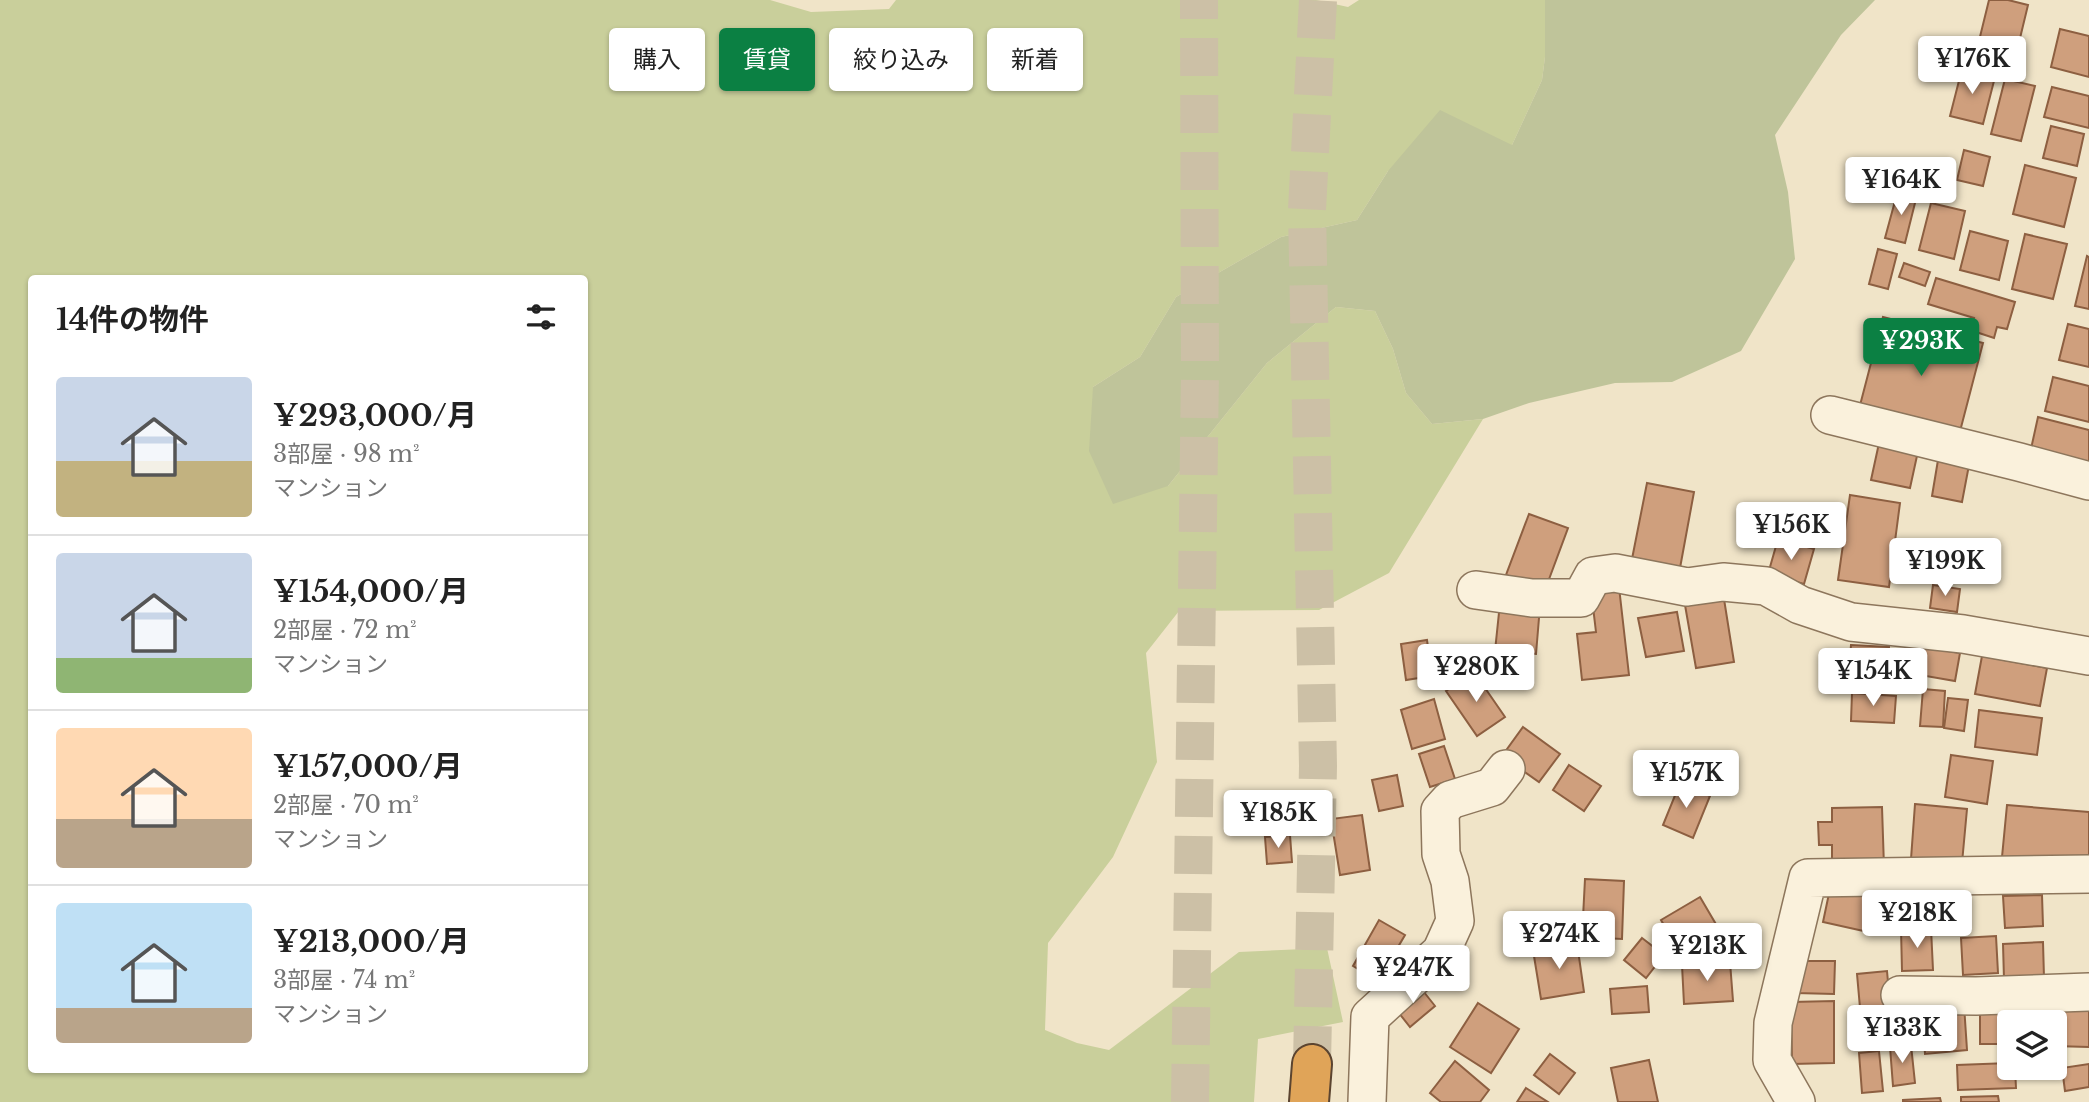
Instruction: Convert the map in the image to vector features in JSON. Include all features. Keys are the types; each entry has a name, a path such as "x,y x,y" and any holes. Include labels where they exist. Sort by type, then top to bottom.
{"highway":[{"path":"1309,1102 1312,1064"}],"street":[{"path":"1830,415 2089,481"},
{"path":"1476,590 1532,597 1581,598 1593,576 1615,573 1687,587 1723,582 1766,586 1800,605 1851,622 1963,634 2089,656"},
{"path":"1367,1102 1370,1017 1441,952 1455,921 1450,881 1441,855 1440,811 1450,800 1492,787 1506,769"},
{"path":"1796,1102 1772,1059 1773,1023 1808,878 2089,874"},
{"path":"1900,995 1976,996 2089,992"}],"green space":[{"path":"0,0 770,0 811,12 889,9 896,0 1316,0 1348,7 1359,0 1545,0 1545,57 1542,80 1512,145 1388,171 1357,220 1281,237 1176,297 1140,357 1093,387 1168,486 1267,363 1336,307 1375,311 1393,349 1406,393 1432,424 1483,419 1389,573 1319,610 1179,611 1146,653 1157,762 1113,857 1048,943 1045,1030 1077,1043 1109,1050 1239,952 1327,948 1343,1022 1258,1039 1254,1102 0,1102"},
{"path":"1545,0 1875,0 1841,35 1775,135 1788,192 1795,259 1741,351 1672,382 1615,383 1529,403 1483,419 1432,424 1406,393 1393,349 1375,311 1336,307 1267,363 1168,486 1113,504 1089,451 1093,387 1140,357 1176,297 1281,237 1357,220 1388,171 1440,110 1512,145 1542,80 1545,57"}],"building":[{"path":"1989,0 2008,0 2028,5 2015,59 1977,49"},
{"path":"2060,29 2089,36 2089,77 2051,67"},
{"path":"1962,69 1995,77 1983,124 1950,116"},
{"path":"2005,79 2035,86 2021,141 1991,134"},
{"path":"2052,87 2089,96 2089,128 2044,117"},
{"path":"2051,126 2084,134 2077,166 2043,158"},
{"path":"1964,150 1990,157 1983,186 1957,180"},
{"path":"2025,165 2076,178 2064,227 2013,214"},
{"path":"1898,190 1917,195 1905,243 1885,238"},
{"path":"1931,203 1965,211 1954,259 1919,250"},
{"path":"1970,231 2008,241 1999,280 1960,270"},
{"path":"2025,234 2067,244 2053,299 2012,289"},
{"path":"1878,249 1897,254 1888,289 1869,284"},
{"path":"2087,256 2089,257 2089,309 2075,306"},
{"path":"1904,263 1930,272 1925,286 1899,277"},
{"path":"1936,278 2015,302 2007,329 1997,327 1994,338 1970,330 1974,318 1928,304"},
{"path":"1883,317 1983,343 1958,439 1858,413"},
{"path":"2068,324 2089,329 2089,367 2059,360"},
{"path":"2053,377 2089,386 2089,422 2045,411"},
{"path":"2038,417 2089,430 2089,473 2029,458"},
{"path":"1881,434 1920,442 1910,488 1871,480"},
{"path":"1938,460 1969,465 1962,502 1932,496"},
{"path":"1647,483 1694,492 1680,568 1632,559"},
{"path":"1850,495 1900,503 1889,587 1838,580"},
{"path":"1529,514 1568,528 1545,590 1506,575"},
{"path":"1778,539 1814,549 1804,584 1768,574"},
{"path":"1933,585 1960,589 1957,612 1930,608"},
{"path":"1619,587 1629,675 1582,680 1577,634 1596,632 1591,590"},
{"path":"1724,599 1734,662 1696,668 1685,605"},
{"path":"1500,603 1540,606 1536,654 1495,651"},
{"path":"1677,612 1684,651 1646,657 1638,618"},
{"path":"1427,640 1432,676 1406,680 1401,644"},
{"path":"1851,645 1889,647 1887,687 1848,685"},
{"path":"1924,647 1960,653 1955,681 1920,675"},
{"path":"1982,656 2047,668 2040,706 1975,694"},
{"path":"1474,672 1505,717 1477,736 1446,691"},
{"path":"1923,689 1945,691 1943,727 1920,726"},
{"path":"1852,693 1896,696 1894,723 1851,721"},
{"path":"1948,698 1968,700 1964,731 1944,728"},
{"path":"1434,699 1445,739 1412,749 1401,710"},
{"path":"1979,710 2042,718 2037,755 1975,747"},
{"path":"1523,727 1560,754 1539,782 1502,756"},
{"path":"1444,746 1455,779 1430,787 1419,754"},
{"path":"1951,755 1993,761 1987,804 1945,797"},
{"path":"1569,765 1601,786 1584,811 1553,790"},
{"path":"1397,775 1403,806 1379,811 1372,780"},
{"path":"1680,783 1710,796 1693,838 1663,825"},
{"path":"1915,804 1967,809 1962,863 1911,859"},
{"path":"2007,805 2089,812 2089,865 2002,857"},
{"path":"1882,807 1884,867 1832,868 1832,845 1819,845 1818,822 1832,822 1832,808"},
{"path":"1362,815 1370,870 1340,875 1331,819"},
{"path":"1290,835 1292,862 1267,864 1265,837"},
{"path":"1585,879 1624,881 1622,939 1582,937"},
{"path":"1831,884 1885,895 1877,934 1823,922"},
{"path":"2042,895 2043,926 2005,928 2003,896"},
{"path":"1700,897 1717,926 1678,949 1661,920"},
{"path":"1379,920 1405,935 1378,981 1353,966"},
{"path":"1931,928 1933,970 1902,971 1901,929"},
{"path":"1996,936 1998,973 1963,975 1961,938"},
{"path":"1642,938 1664,955 1646,978 1624,960"},
{"path":"2043,942 2044,978 2004,979 2003,944"},
{"path":"1577,943 1584,992 1541,999 1533,950"},
{"path":"1796,961 1835,961 1834,994 1796,993"},
{"path":"1730,962 1733,1001 1684,1004 1682,965"},
{"path":"1887,971 1892,1027 1862,1030 1857,974"},
{"path":"1416,982 1435,1006 1410,1027 1391,1003"},
{"path":"1647,986 1649,1012 1612,1014 1610,989"},
{"path":"1834,1001 1834,1063 1792,1064 1791,1002"},
{"path":"1478,1003 1519,1029 1491,1073 1450,1047"},
{"path":"1964,1005 1967,1050 1925,1054 1922,1008"},
{"path":"2054,1007 2089,1007 2089,1047 2067,1046 2067,1010 2054,1010"},
{"path":"1980,1010 1997,1010 1997,1044 1980,1044"},
{"path":"1911,1045 1915,1083 1893,1086 1890,1047"},
{"path":"1879,1051 1883,1091 1862,1093 1859,1053"},
{"path":"1550,1054 1575,1073 1559,1094 1534,1075"},
{"path":"1649,1060 1658,1102 1618,1102 1611,1068"},
{"path":"1455,1061 1489,1090 1480,1102 1441,1102 1430,1093"},
{"path":"1997,1063 1997,1080 2016,1080 2016,1088 1958,1090 1957,1065"},
{"path":"2089,1064 2089,1087 2065,1091 2064,1080 2067,1080 2067,1067"},
{"path":"1526,1088 1548,1102 1517,1102"},
{"path":"1998,1096 1999,1102 1961,1102 1961,1097"},
{"path":"1940,1098 1941,1102 1903,1102 1903,1100"}],"tunnel":[{"path":"1190,1102 1200,372 1199,0"},
{"path":"1312,1064 1318,766 1307,210 1318,0"}]}
